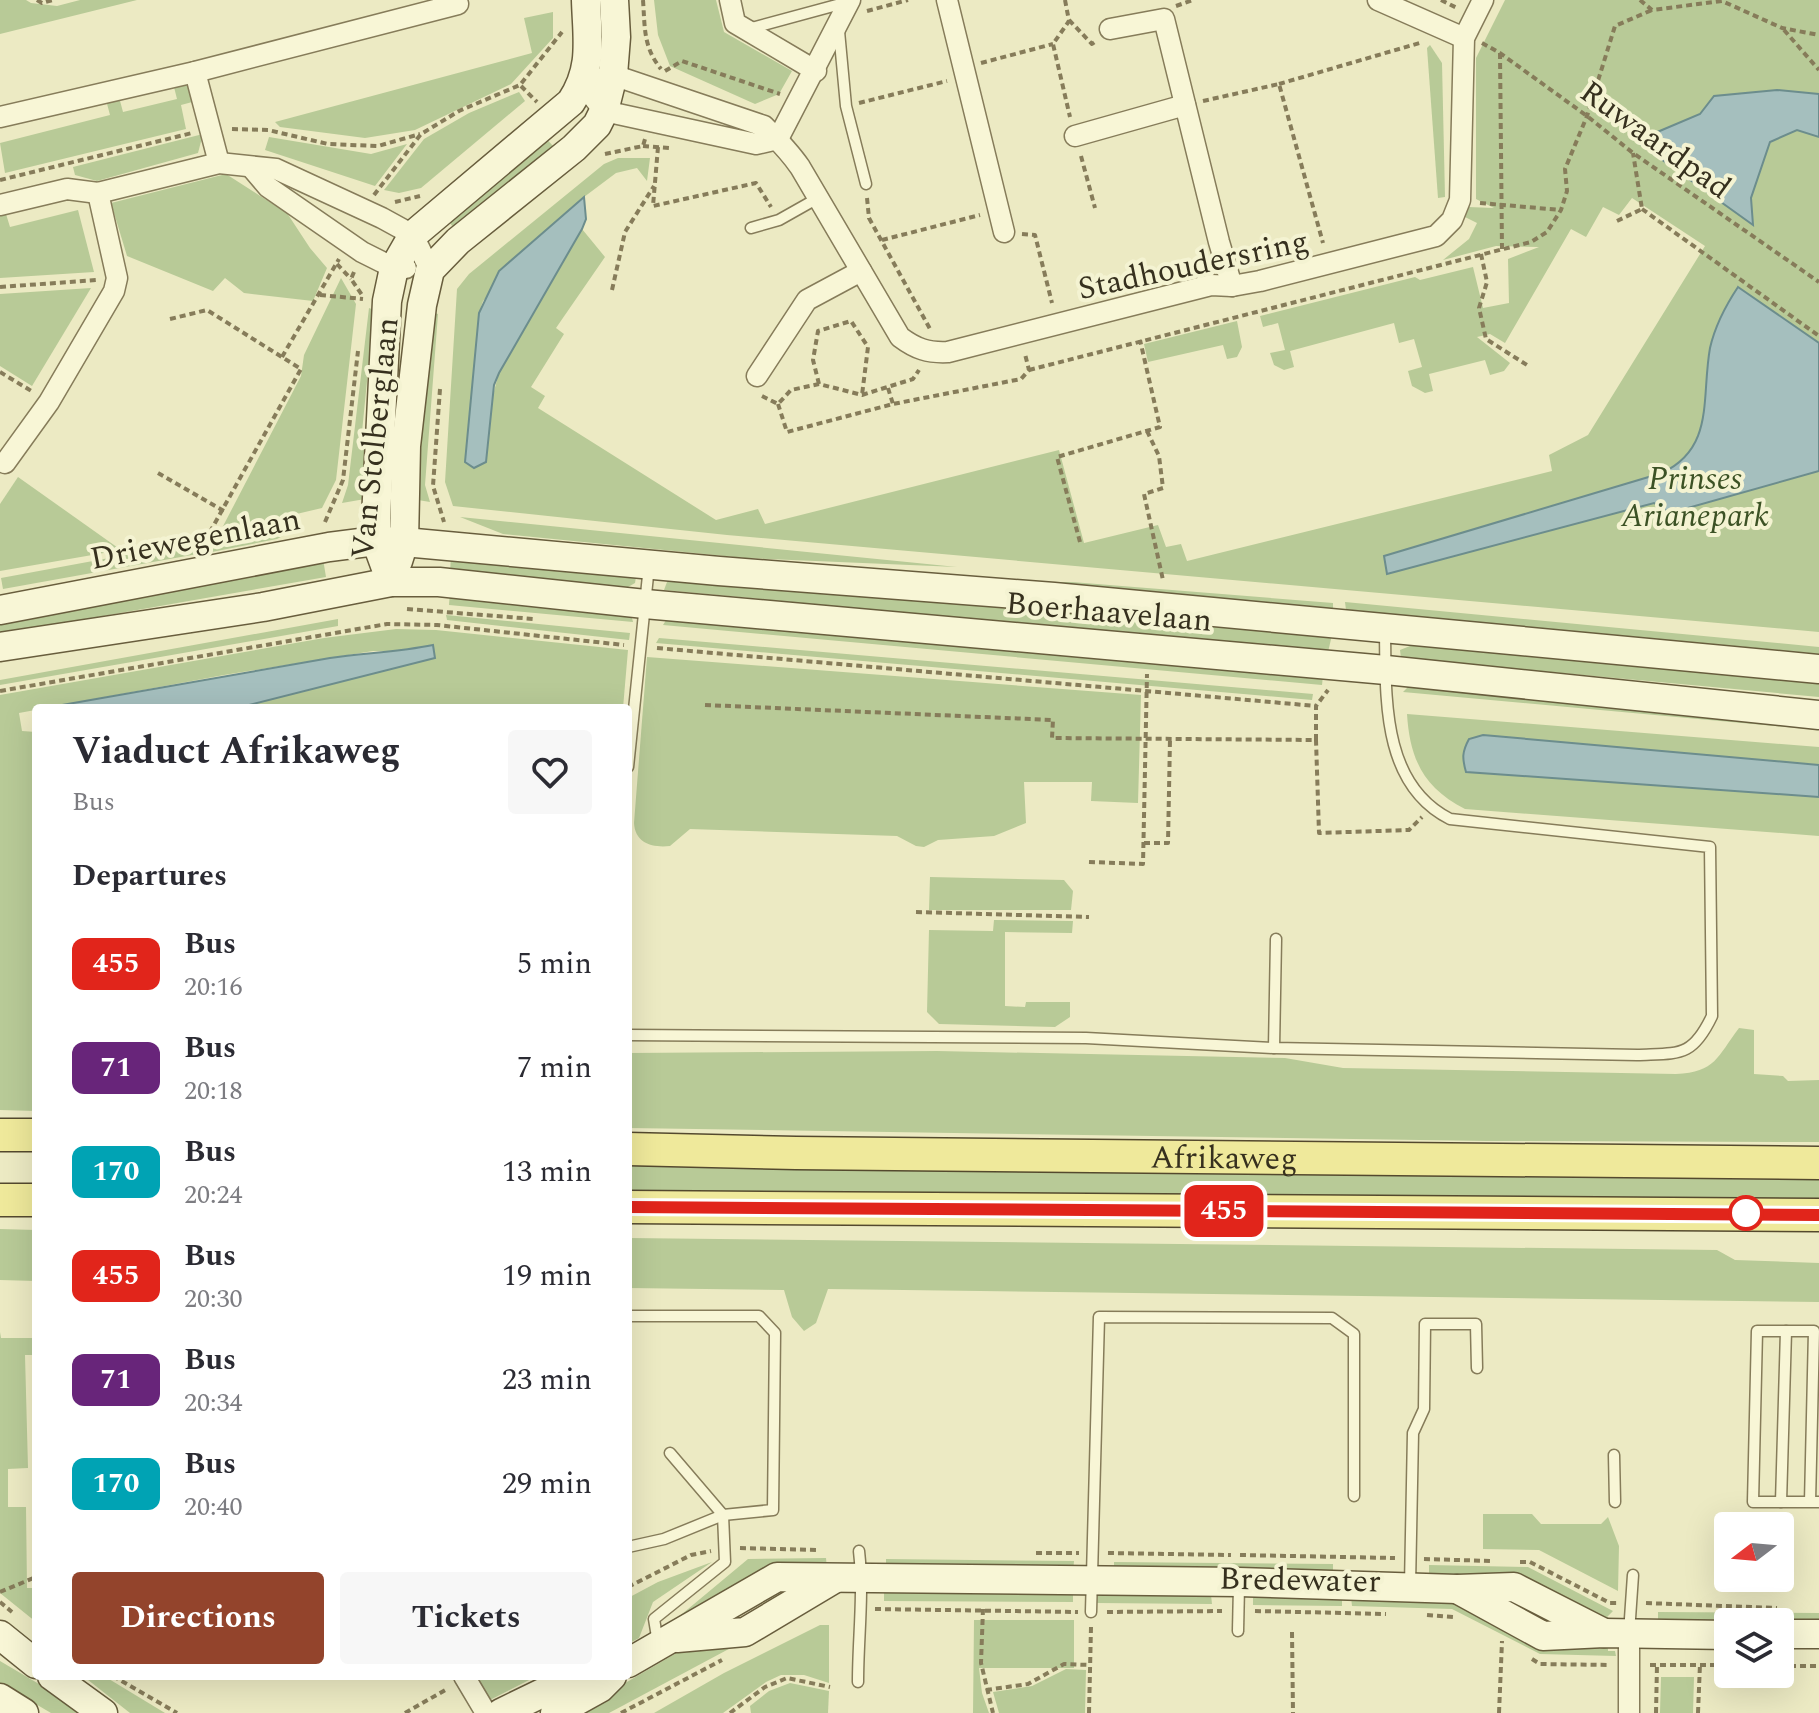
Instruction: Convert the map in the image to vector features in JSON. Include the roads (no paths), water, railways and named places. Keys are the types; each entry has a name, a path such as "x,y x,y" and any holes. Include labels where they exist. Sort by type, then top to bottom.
{"main road":[{"path":"0,1135 32,1135"},
{"name":"Afrikaweg","path":"632,1149 1819,1163"},
{"path":"0,1200 32,1200"},
{"name":"Afrikaweg","path":"632,1207 1819,1215"}],"street":[{"path":"586,0 588,55 583,84 604,111 756,144 778,139 845,11"},
{"path":"251,167 268,187 348,242 394,268 430,270 458,241 586,138 597,125 604,111 613,75 616,37 614,0"},
{"path":"730,0 735,23 816,71"},
{"path":"947,0 1004,232"},
{"path":"1378,0 1464,38 1483,0"},
{"path":"0,117 195,72 458,4"},
{"path":"1110,29 1164,19 1232,286"},
{"name":"Stadhoudersring","path":"861,271 900,337 916,348 931,353 948,352 1211,285 1232,286 1329,265 1436,236 1452,220 1460,200 1464,38"},
{"path":"195,72 219,163"},
{"path":"583,84 613,75 660,81 764,126 788,149 861,271 807,300 757,385"},
{"name":"Van Stolberglaan","path":"391,582 384,348 387,301 394,268 413,235 561,110 583,84"},
{"path":"1075,136 1185,105"},
{"path":"0,205 67,189 98,193 219,163 276,169 413,235 430,270"},
{"path":"5,463 49,402 114,291 117,278 98,193"},
{"name":"Van Stolberglaan","path":"390,542 406,446 422,305 430,270"},
{"name":"Boerhaavelaan","path":"390,542 1054,597 1819,669"},
{"name":"Driewegenlaan","path":"0,610 315,550 390,542"},
{"path":"0,647 263,607 391,582"},
{"name":"Boerhaavelaan","path":"391,582 439,582 645,604 1386,670 1819,715"},
{"name":"Bredewater","path":"632,1661 664,1641 745,1632 861,1565 1092,1581 1410,1585 1457,1589 1543,1636 1714,1635"},
{"path":"1616,1634 1629,1664 1629,1713"},
{"path":"1794,1634 1819,1634"},
{"path":"0,1635 32,1661"},
{"path":"58,1680 103,1713"},
{"path":"467,1680 486,1713"},
{"path":"501,1713 569,1680"},
{"path":"555,1713 600,1688 608,1680"},
{"path":"0,1698 24,1713"}],"lane":[{"path":"746,30 845,11 846,106 866,184"},
{"path":"751,228 779,220 818,198"},
{"path":"632,729 649,565"},
{"path":"632,1035 1086,1038 1274,1048 1637,1055 1673,1053 1690,1048 1702,1037 1712,1016 1710,847 1450,819 1430,809 1404,772 1388,720 1385,629"},
{"path":"1274,1048 1276,939"},
{"path":"632,1316 759,1316 775,1333 773,1510 723,1515 664,1539 632,1546"},
{"path":"1091,1612 1099,1317 1332,1318 1354,1334 1354,1496"},
{"path":"1410,1585 1413,1433 1424,1409 1425,1324 1476,1324 1477,1368"},
{"path":"1757,1331 1786,1331 1814,1331 1814,1502 1753,1502 1757,1331"},
{"path":"1781,1502 1786,1331"},
{"path":"664,1641 654,1619 725,1562 723,1515 670,1453"},
{"path":"1614,1455 1615,1502"},
{"path":"858,1682 861,1565"},
{"path":"1616,1634 1633,1575"},
{"path":"1238,1631 1239,1582"}],"water":[{"path":"1777,90 1819,94 1819,137 1797,130 1770,142 1751,198 1753,225 1640,144 1655,133 1700,114 1714,96"},
{"path":"584,197 586,219 582,229 494,385 486,462 474,468 465,462 479,313 499,271"},
{"path":"1738,287 1819,343 1819,471 1670,513 1654,503 1387,574 1384,556 1662,473 1679,463 1698,436 1712,340 1721,316"},
{"path":"433,645 435,658 253,704 68,704 330,658"},
{"path":"1483,735 1819,765 1819,797 1466,772 1463,755 1469,739"}],"park label":[{"name":"Prinses Arianepark","path":"1695,496"}]}
